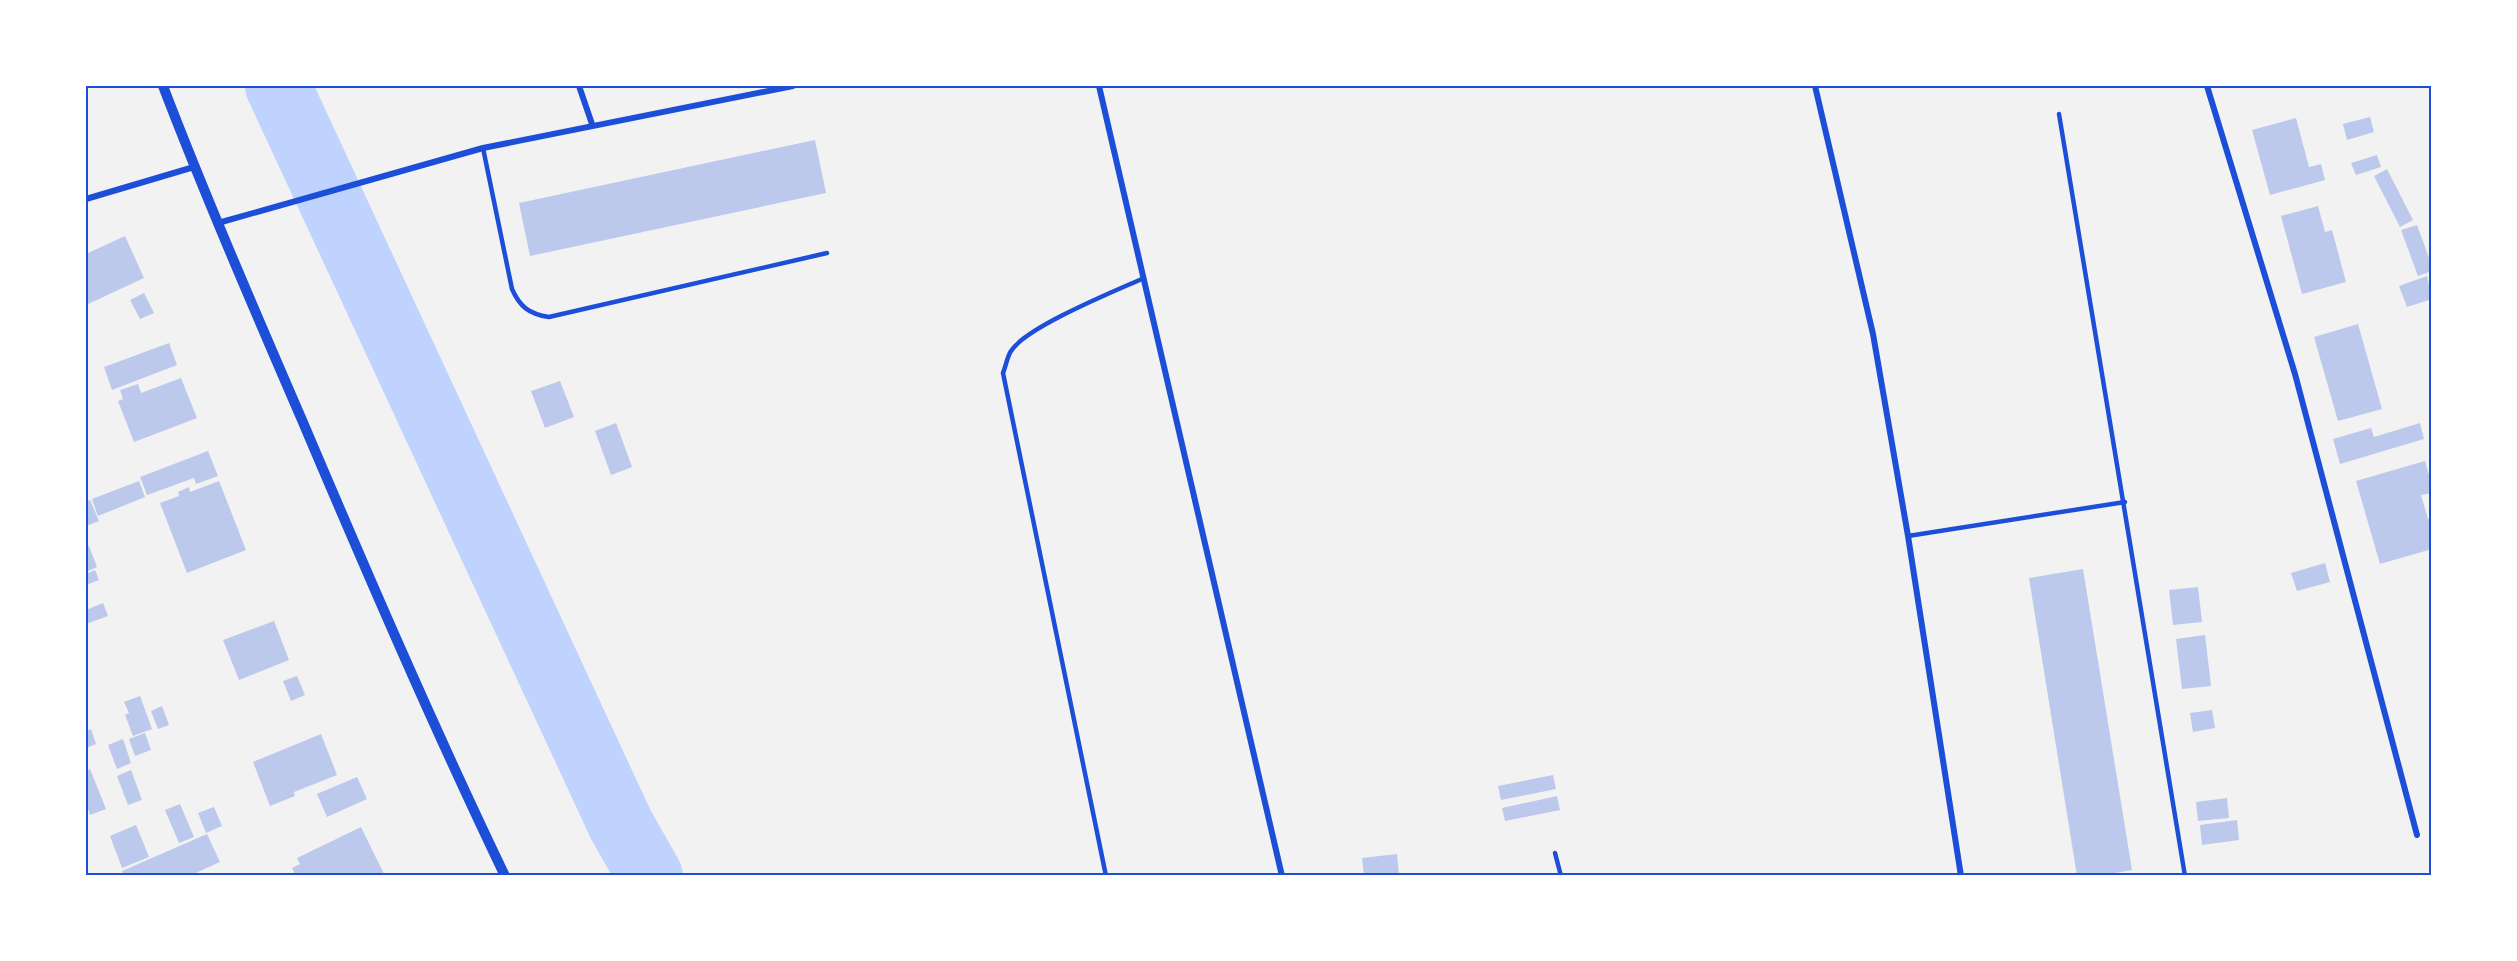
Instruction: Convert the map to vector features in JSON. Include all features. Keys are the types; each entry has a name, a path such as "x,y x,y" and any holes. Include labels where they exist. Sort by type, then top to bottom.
{"street":[{"path":"162,86 194,167 399,645 505,876"},
{"path":"579,86 592,124"},
{"path":"218,223 483,148 592,124 793,86"},
{"path":"1099,86 1282,876"},
{"path":"1815,86 1873,334 1908,536 1961,876"},
{"path":"2207,86 2298,386 2417,835"},
{"path":"86,199 194,167"}],"lane":[{"path":"2060,114 2185,876"},
{"path":"483,148 512,289 519,304 532,315 549,317 827,253"},
{"path":"1106,876 1004,373 1010,351 1024,338 1088,302 1144,278"},
{"path":"1908,536 2125,502"},
{"path":"1555,853 1561,876"}],"building":[{"path":"2370,117 2374,132 2347,140 2343,124"},
{"path":"2296,118 2309,167 2321,164 2325,180 2270,195 2252,130"},
{"path":"815,140 826,193 530,256 519,203"},
{"path":"2377,155 2381,167 2356,175 2351,163"},
{"path":"2387,169 2413,220 2400,227 2374,176"},
{"path":"2318,206 2325,232 2332,230 2346,282 2302,294 2281,216"},
{"path":"2417,225 2432,266 2432,271 2418,276 2401,230"},
{"path":"125,236 144,278 86,305 86,254"},
{"path":"2427,276 2432,299 2407,307 2399,286"},
{"path":"144,293 154,313 140,319 130,300"},
{"path":"2358,324 2382,409 2338,421 2314,337"},
{"path":"169,343 177,365 112,390 104,367"},
{"path":"181,378 197,418 134,442 118,401 123,399 120,390 138,384 141,393"},
{"path":"560,381 574,417 545,428 531,391"},
{"path":"616,423 632,467 611,475 595,431"},
{"path":"2420,423 2424,439 2340,464 2333,439 2371,428 2374,437"},
{"path":"208,451 218,476 196,484 194,478 147,495 140,477"},
{"path":"2425,461 2429,475 2432,474 2432,493 2421,495 2428,519 2432,518 2432,549 2380,564 2356,481"},
{"path":"139,481 145,497 98,516 92,499"},
{"path":"219,481 246,550 187,573 160,503 179,496 178,492 189,487 190,492"},
{"path":"90,500 99,521 86,526 86,501"},
{"path":"89,546 97,567 86,572 86,548"},
{"path":"2325,563 2330,582 2297,591 2291,573"},
{"path":"2083,569 2132,870 2098,876 2077,876 2029,578"},
{"path":"95,570 99,580 86,585 86,574"},
{"path":"2198,587 2202,622 2173,625 2169,590"},
{"path":"103,603 108,616 86,624 86,610"},
{"path":"274,621 289,660 239,680 223,640"},
{"path":"2205,635 2211,686 2182,689 2176,639"},
{"path":"297,676 305,695 291,701 283,681"},
{"path":"140,696 152,729 133,736 125,715 129,713 124,702"},
{"path":"162,706 169,725 158,729 151,711"},
{"path":"2212,710 2215,728 2193,732 2190,713"},
{"path":"91,729 96,744 86,748 86,731"},
{"path":"145,733 151,750 135,756 129,739"},
{"path":"321,734 337,775 294,792 295,796 270,806 253,762"},
{"path":"123,739 131,763 117,769 108,745"},
{"path":"90,769 106,809 90,815 86,803 86,771"},
{"path":"131,770 142,800 128,805 117,776"},
{"path":"1553,775 1556,789 1501,800 1498,786"},
{"path":"357,777 367,799 327,817 317,794"},
{"path":"1557,796 1560,810 1505,821 1502,808"},
{"path":"2227,798 2229,818 2198,821 2196,802"},
{"path":"180,804 194,837 179,843 165,810"},
{"path":"214,807 222,826 206,833 198,813"},
{"path":"2237,820 2239,840 2202,845 2200,825"},
{"path":"136,825 149,857 122,868 110,836"},
{"path":"361,827 385,876 296,876 292,868 300,864 297,858"},
{"path":"207,834 220,862 189,876 124,876 122,871"},
{"path":"1397,854 1399,876 1364,876 1362,858"}],"waterway":[{"path":"278,86 621,825 650,876"}]}
